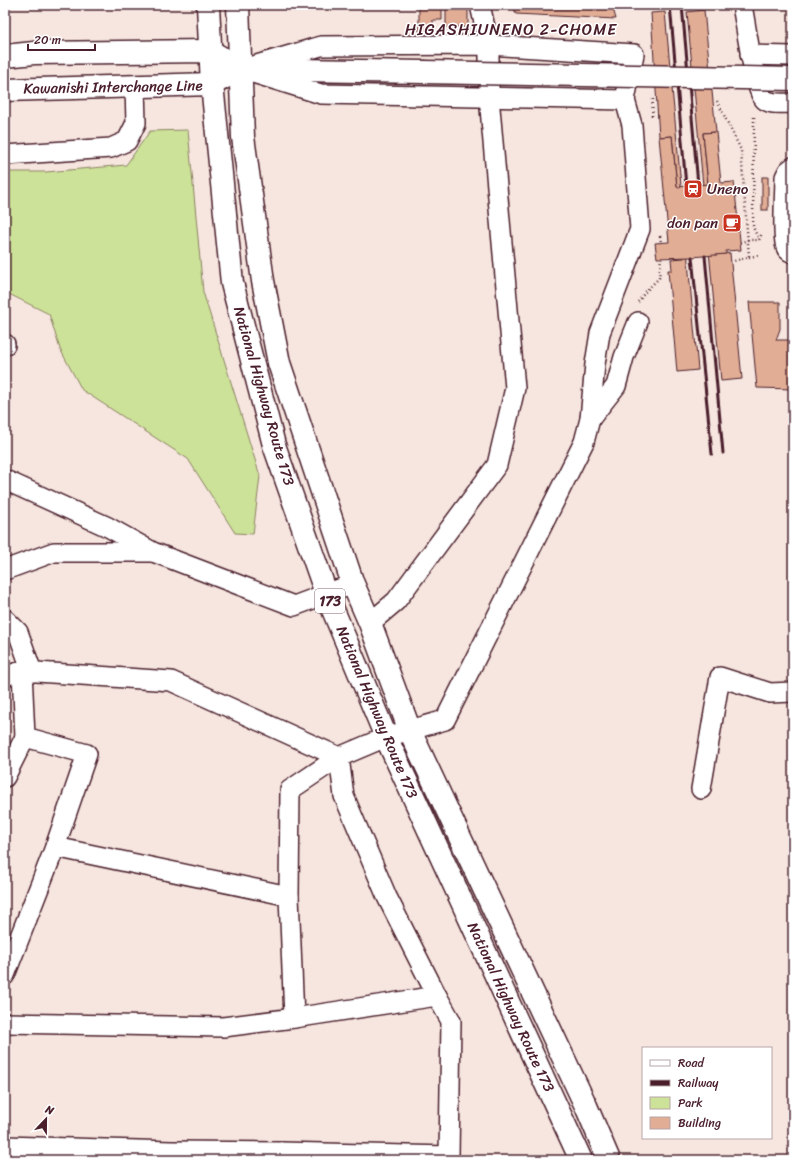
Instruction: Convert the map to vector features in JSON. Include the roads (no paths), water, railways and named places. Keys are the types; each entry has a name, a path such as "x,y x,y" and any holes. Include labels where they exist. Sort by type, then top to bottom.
{"main road":[{"name":"National Highway Route 173","path":"208,5 212,84 232,283 274,445 326,593 386,737 580,1160"},
{"name":"National Highway Route 173","path":"238,5 243,137 263,281 279,363 353,584 370,623 410,731 586,1106 609,1160"},
{"path":"5,56 34,53 210,51 241,69 793,79"},
{"name":"Kawanishi Interchange Line","path":"5,90 212,84 241,69"}],"street":[{"path":"370,623 396,601 497,465 515,388 489,97 488,46 480,5"},
{"path":"742,5 750,55 762,97 770,102 793,103"},
{"path":"241,69 321,46 488,46 634,54 625,100 632,125 640,230 600,333 595,364 590,419 584,442 445,720 386,737 339,757 290,790 289,896 294,1018"},
{"path":"750,55 793,56"},
{"path":"241,69 321,94 625,100"},
{"path":"5,155 111,148 127,141 136,123 135,86"},
{"path":"789,248 785,176 788,170 793,167"},
{"path":"590,419 616,386 624,357 638,322"},
{"path":"5,480 108,527 153,552 294,606 353,584"},
{"path":"5,570 54,552 153,552"},
{"path":"5,619 18,632 25,737 5,777"},
{"path":"20,673 171,681 339,757"},
{"path":"701,789 720,677 770,693 793,692"},
{"path":"5,975 55,847 87,754 25,737"},
{"path":"5,1146 171,1156 449,1156 451,1021 387,897 344,796 339,757"},
{"path":"55,847 289,896"},
{"path":"5,1023 224,1026 294,1018 437,996"}],"railway":[{"path":"670,5 686,186"},
{"path":"682,5 698,185"},
{"path":"705,256 723,453"},
{"path":"692,257 712,454"}],"place":[{"name":"Uneno","path":"693,189"},
{"name":"don pan","path":"732,223"}],"district":[{"name":"HIGASHIUNENO 2-CHOME","path":"511,29"}]}
